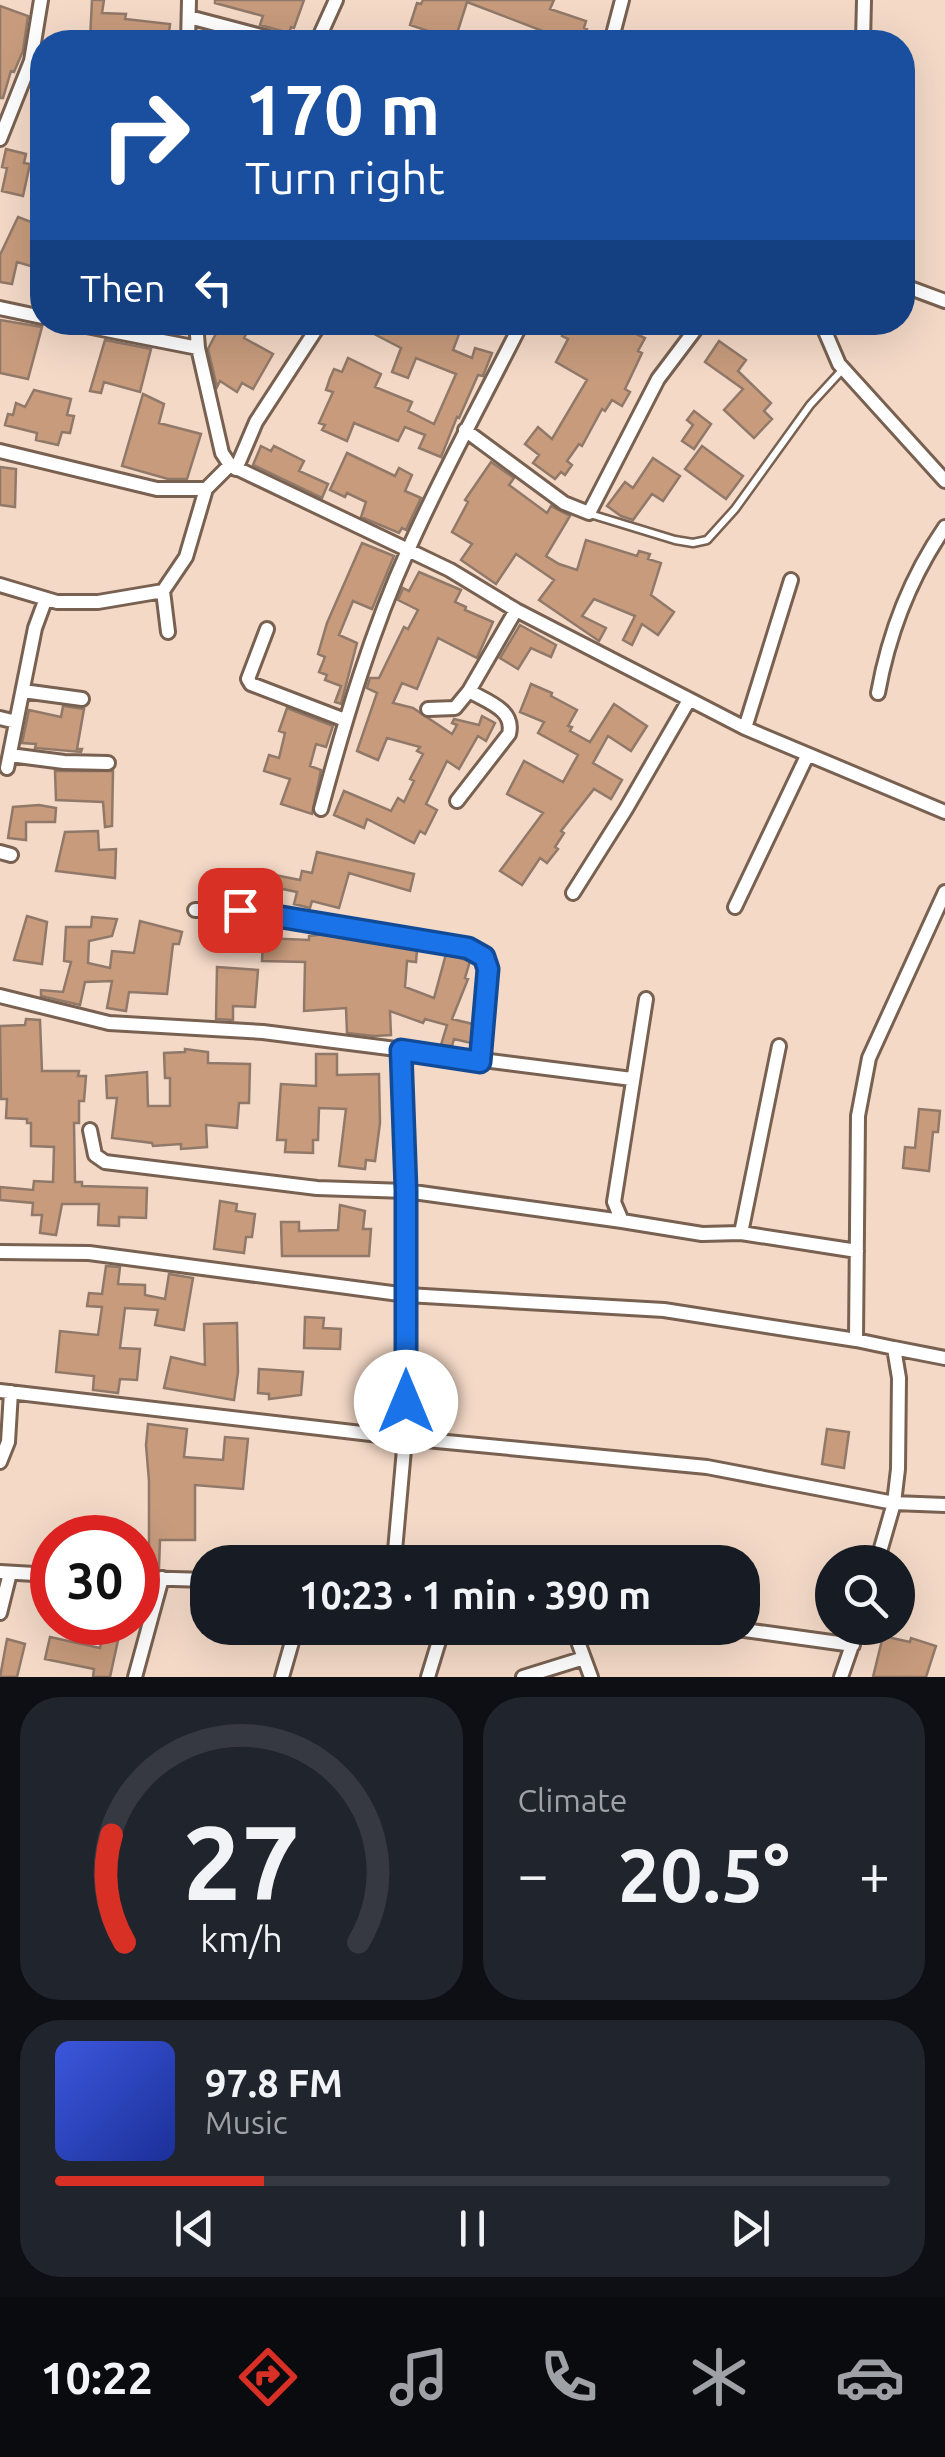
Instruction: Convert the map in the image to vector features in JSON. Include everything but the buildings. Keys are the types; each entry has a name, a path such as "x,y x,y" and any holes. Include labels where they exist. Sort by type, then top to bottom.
{"street":[{"path":"36,30 41,0"},
{"path":"188,30 189,0"},
{"path":"322,30 336,0"},
{"path":"613,30 621,0"},
{"path":"863,30 864,0"},
{"path":"188,17 238,30"},
{"path":"0,139 30,64"},
{"path":"915,290 945,302"},
{"path":"0,308 30,315"},
{"path":"132,335 198,348"},
{"path":"197,335 222,452 233,467 450,570 516,610 745,728 945,812"},
{"path":"168,632 164,591 186,557 206,489 233,467 256,422 313,335"},
{"path":"321,808 345,720 408,551 515,335"},
{"path":"465,430 564,502 589,513 658,379 691,335"},
{"path":"826,335 844,368 945,480"},
{"path":"0,451 157,489 206,489"},
{"path":"878,693 885,656 906,596 921,563 945,527"},
{"path":"745,728 791,580"},
{"path":"0,586 46,601 98,602 164,591"},
{"path":"46,601 35,628 8,762 108,762"},
{"path":"428,709 455,708 470,691 516,610"},
{"path":"267,629 248,679 251,684 345,720"},
{"path":"23,691 82,699"},
{"path":"458,801 509,734 512,722 508,714 470,691"},
{"path":"573,892 689,700"},
{"path":"0,718 16,722"},
{"path":"735,907 808,756"},
{"path":"856,1340 858,1116 869,1058 945,892"},
{"path":"195,910 240,910 468,948 484,957 488,969 480,1062"},
{"path":"0,996 110,1023 247,1030 632,1080"},
{"path":"622,1221 614,1202 646,999"},
{"path":"741,1233 779,1046"},
{"path":"396,1545 405,1438 407,1294 401,1050"},
{"path":"90,1130 95,1156 105,1162 317,1188 406,1190 702,1234 741,1233 857,1251"},
{"path":"0,1252 89,1253 407,1294 664,1310 945,1358"},
{"path":"882,1545 894,1503 899,1413 894,1348"},
{"path":"0,1462 8,1442 6,1392 405,1438 706,1467 894,1503 945,1504"},
{"path":"0,1613 5,1573 30,1574"},
{"path":"136,1677 162,1578 190,1579"},
{"path":"760,1632 815,1639"},
{"path":"282,1677 291,1645"},
{"path":"428,1677 438,1645"},
{"path":"579,1645 591,1677"},
{"path":"841,1677 853,1645"},
{"path":"523,1677 584,1658"}],"lane":[{"path":"589,513 675,540 707,540 844,368"}],"route":[{"path":"240,910 468,948 484,957 488,969 480,1062 401,1050 406,1190 406,1402"}]}
